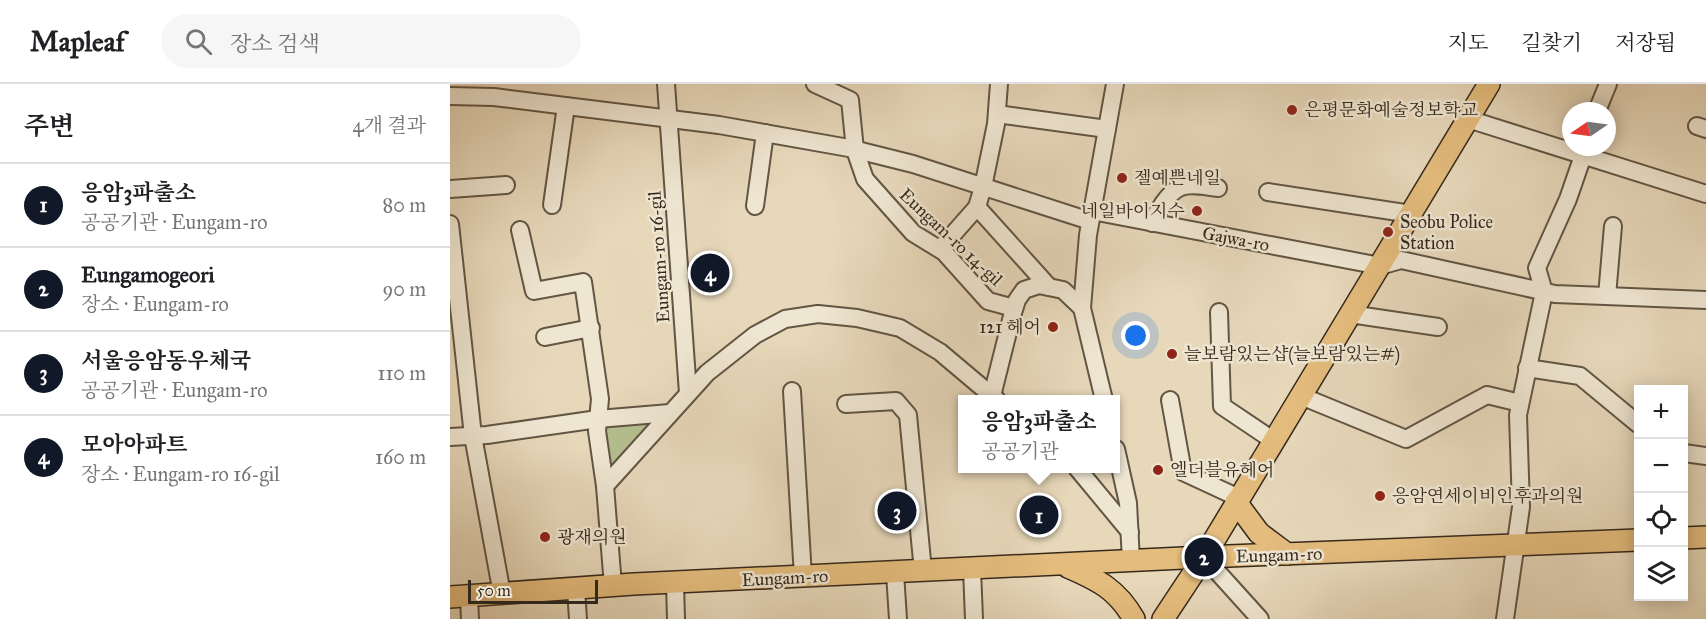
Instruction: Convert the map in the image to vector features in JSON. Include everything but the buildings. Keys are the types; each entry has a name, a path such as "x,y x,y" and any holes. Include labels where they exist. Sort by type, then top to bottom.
{"main road":[{"path":"1163,619 1204,557 1489,84"},
{"path":"1238,500 1259,533 1287,554"},
{"path":"1688,538 1706,537"},
{"name":"Eungam-ro","path":"460,597 614,586 1204,557 1634,540"},
{"path":"1062,564 1099,580 1117,594 1134,619"}],"street":[{"name":"Eungam-ro 16-gil","path":"666,84 688,393"},
{"path":"815,84 850,100 855,150"},
{"path":"940,249 977,207 997,114 999,84"},
{"path":"1601,102 1608,84"},
{"path":"1103,395 1082,308 1091,216 1107,129 1112,85"},
{"path":"450,96 566,106 668,118 765,133 855,150 913,164 983,187 1091,216"},
{"path":"552,205 566,106"},
{"path":"997,114 1107,129"},
{"path":"1468,118 1562,145"},
{"path":"755,206 765,133"},
{"name":"Eungam-ro 14-gil","path":"855,150 865,179 913,233 940,249 988,301 1014,308"},
{"path":"1505,619 1521,507 1518,415 1544,292 1537,268 1568,199 1584,156"},
{"path":"1597,156 1706,194"},
{"path":"450,189 506,185"},
{"path":"1152,223 1157,210 1179,187 1218,188"},
{"path":"1268,192 1411,214"},
{"path":"977,207 1049,287 1064,290 1082,308"},
{"name":"Gajwa-ro","path":"1091,216 1152,223 1380,266 1401,260 1555,294 1706,300"},
{"path":"450,224 455,321 502,594"},
{"path":"1607,296 1613,226"},
{"path":"520,230 534,291 584,282 600,399 597,431 605,486 614,586"},
{"name":"Eungam-ro 14-gil","path":"995,395 1014,308 1024,290 1039,285 1049,287"},
{"path":"1219,312 1222,406 1274,441"},
{"path":"605,486 707,373 755,335 785,319 818,314 857,318 900,327 940,352 990,395"},
{"path":"1350,314 1438,327"},
{"path":"545,337 591,328"},
{"path":"1527,368 1580,376 1634,421"},
{"path":"792,391 803,577"},
{"path":"1301,396 1406,439 1487,395 1520,403"},
{"path":"1170,400 1183,472 1238,500"},
{"path":"846,404 896,401 908,415 923,571"},
{"path":"450,437 598,419 670,413"},
{"path":"1688,454 1706,456"},
{"path":"1120,467 1128,503 1131,561"},
{"path":"1081,473 1130,532"},
{"path":"1204,557 1260,619"},
{"path":"972,569 974,619"},
{"path":"895,573 898,619"},
{"path":"675,583 676,619"},
{"path":"576,589 578,619"},
{"name":"Eungam-ro","path":"460,597 470,619"}],"green space":[{"path":"658,418 609,475 603,424"}],"place":[{"name":"은평문화예술정보학교","path":"1292,110"},
{"name":"젤예쁜네일","path":"1122,178"},
{"name":"네일바이지수","path":"1197,211"},
{"name":"Seobu Police Station","path":"1388,232"},
{"name":"모아아파트","path":"710,273"},
{"name":"121 헤어","path":"1053,327"},
{"name":"늘보람있는샵(늘보람있는#)","path":"1172,354"},
{"name":"엘더블유헤어","path":"1158,470"},
{"name":"응암연세이비인후과의원","path":"1380,496"},
{"name":"서울응암동우체국","path":"897,511"},
{"name":"응암3파출소","path":"1039,515"},
{"name":"광재의원","path":"545,537"},
{"name":"Eungamogeori","path":"1204,557"}]}
